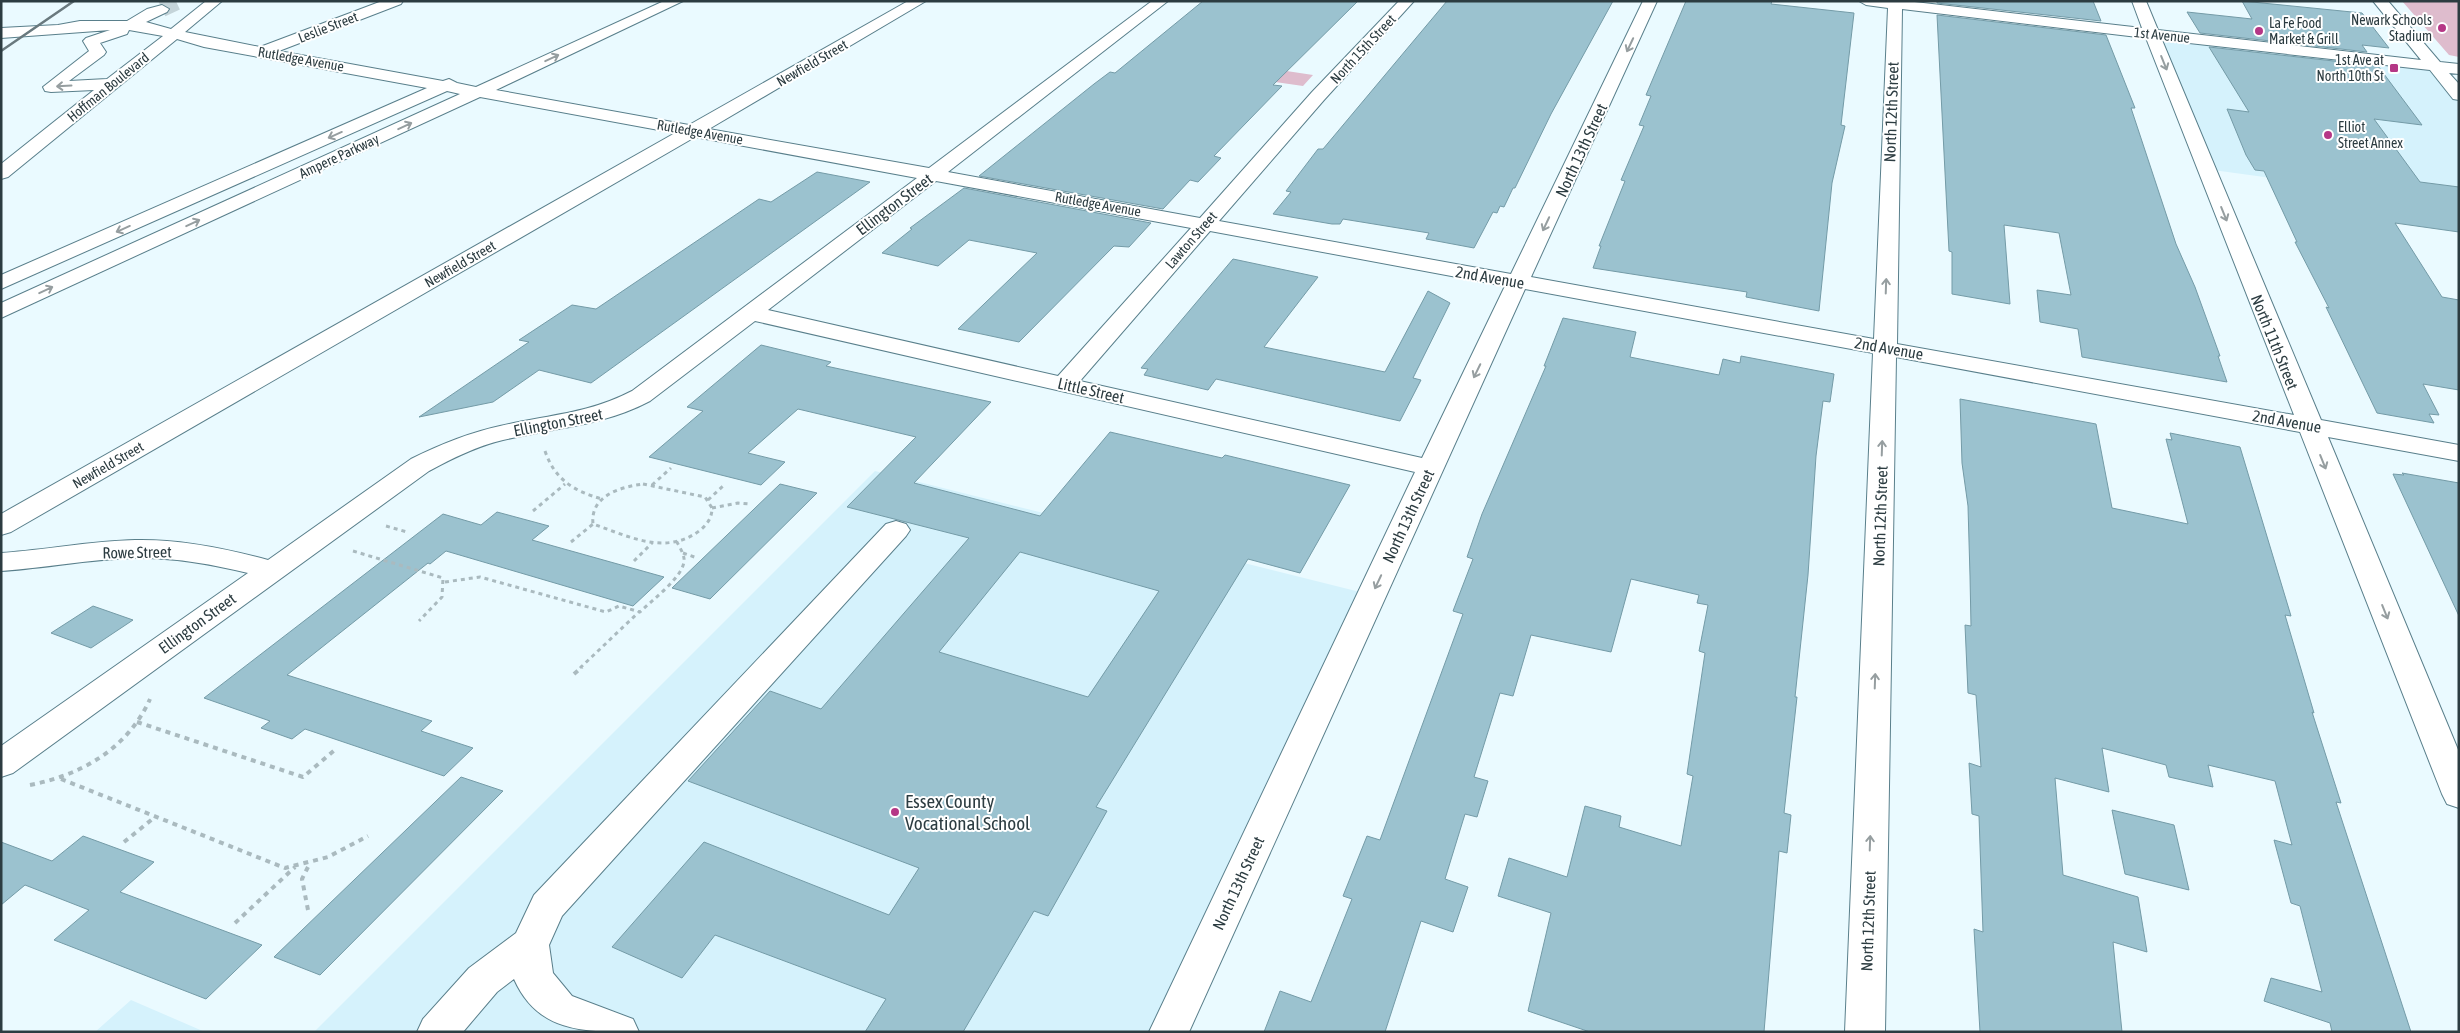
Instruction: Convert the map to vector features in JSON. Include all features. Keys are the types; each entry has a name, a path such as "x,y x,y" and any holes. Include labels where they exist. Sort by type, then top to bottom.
{"street":[{"name":"Hoffman Boulevard","path":"1,173 215,1"},
{"name":"Leslie Street","path":"260,52 396,1"},
{"path":"590,21 635,1"},
{"name":"Ampere Parkway","path":"1,311 676,1"},
{"name":"Newfield Street","path":"1,526 919,1"},
{"name":"North 15th Street","path":"1318,96 1407,1"},
{"name":"North 13th Street","path":"1169,1032 1430,468 1520,282 1650,1"},
{"name":"1st Avenue","path":"1866,1 2459,69"},
{"name":"North 11th Street","path":"2139,1 2308,425 2459,794"},
{"path":"2380,1 2459,95"},
{"name":"North 12th Street","path":"1864,1032 1895,3"},
{"path":"112,84 51,87 98,52 91,41 135,26 161,6"},
{"name":"Ellington Street","path":"1,764 420,464 462,444 485,437 586,420 623,407 660,382 1153,7"},
{"name":"Rutledge Avenue","path":"1,29 66,24 80,26 135,26 260,52 1319,245"},
{"name":"Rutledge Avenue","path":"1,33 58,30 80,26"},
{"name":"Ampere Parkway","path":"1,283 473,73"},
{"name":"Lawton Street","path":"1064,384 1318,96"},
{"name":"2nd Avenue","path":"1319,245 2459,453"},
{"name":"Little Street","path":"751,313 1430,468"},
{"path":"438,1032 484,980 530,945 548,906 896,530"},
{"name":"Rowe Street","path":"1,562 109,551 163,549 216,556 271,570"},
{"path":"530,945 534,980 558,1009 619,1032"}],"path":[{"path":"652,486 671,468"},
{"path":"533,511 566,484"},
{"path":"632,485 652,486 705,497 713,513 708,522 698,531 676,540 652,543 593,524 591,516 594,508 610,493 632,485"},
{"path":"708,500 724,485"},
{"path":"712,508 738,503 749,504"},
{"path":"572,542 593,524"},
{"path":"382,525 407,532"},
{"path":"574,674 679,574 684,563 683,553 676,540"},
{"path":"634,560 652,543"},
{"path":"350,550 443,578 445,582 444,596 419,621"},
{"path":"683,553 697,558"},
{"path":"445,582 480,577 606,612 619,606 640,612"},
{"path":"25,786 61,779 102,758 123,739 137,722 149,702 151,694"},
{"path":"137,722 303,777 337,748"},
{"path":"61,779 285,868 309,864 336,854 368,836"},
{"path":"124,842 156,817"},
{"path":"308,910 302,879 309,864"},
{"path":"235,923 295,866"}],"shaded area":[{"name":"Newark Schools Stadium","path":"2402,1 2459,1 2459,57 2449,55"},
{"name":"Elliot Street Annex","path":"2155,34 2432,67 2459,100 2459,204 2213,170"},
{"path":"1219,61 1313,75 1303,86 1207,72"},
{"name":"Essex County Vocational School","path":"875,471 1364,593 1149,1032 314,1032"},
{"path":"131,1000 205,1032 95,1032"}],"building":[{"path":"1203,1 1358,1 1273,85 1282,86 1214,156 1221,158 1198,182 1190,180 1163,209 979,176 1094,84 1110,72 1115,73"},
{"path":"1447,1 1613,1 1551,114 1515,188 1513,188 1504,207 1500,206 1497,213 1493,212 1474,248 1426,239 1429,233 1343,219 1340,224 1332,224 1273,214 1291,192 1286,191 1318,149 1323,149"},
{"path":"1686,1 1772,1 1771,4 1854,13 1841,125 1845,126 1832,183 1819,311 1746,297 1747,292 1593,268 1601,246 1599,246 1625,181 1621,180 1644,126 1639,125 1651,96 1646,95"},
{"path":"1937,1 2093,1 2101,21 1937,3"},
{"path":"2242,1 2362,13 2389,48 2362,45 2367,52 2200,33 2187,12 2252,19"},
{"path":"1937,15 2106,35 2135,108 2131,108 2176,244 2195,287 2220,356 2218,356 2227,382 2082,357 2078,329 2040,322 2037,290 2071,295 2059,233 2004,225 2010,304 1952,294 1952,252 1949,251"},
{"path":"2209,47 2378,66 2422,125 2374,119 2420,182 2459,187 2459,232 2395,223 2442,297 2459,300 2459,390 2423,384 2439,415 2429,414 2434,423 2377,413 2326,307 2329,308 2295,242 2297,242 2264,171 2255,170 2246,155 2227,109 2249,112"},
{"path":"817,172 870,182 591,383 539,370 493,402 419,417 529,342 519,340 572,305 596,309 759,199 771,202"},
{"path":"964,188 1151,223 1129,247 1114,246 1019,342 958,329 1037,253 969,240 938,266 882,253 912,229 910,228"},
{"path":"1233,259 1318,277 1264,347 1385,372 1428,291 1450,303 1413,378 1421,380 1400,421 1216,379 1208,390 1144,375 1148,369 1141,368"},
{"path":"1563,318 1636,332 1630,357 1719,375 1723,359 1740,363 1741,356 1834,374 1830,402 1823,401 1816,456 1808,575 1784,813 1791,815 1787,853 1779,851 1764,1032 1590,1032 1528,1011 1551,913 1498,896 1509,858 1567,877 1585,806 1621,816 1619,827 1681,846 1693,776 1687,774 1705,653 1699,651 1708,605 1697,603 1699,595 1631,579 1611,652 1531,635 1513,696 1500,693 1474,777 1488,781 1477,817 1465,814 1445,879 1468,887 1453,932 1421,921 1385,1032 1264,1032 1280,991 1311,1002 1352,899 1343,896 1367,836 1380,840 1463,614 1453,611 1473,559 1467,557 1482,514 1546,366 1544,366"},
{"path":"761,345 831,362 826,366 991,402 914,483 1040,516 1110,432 1222,458 1225,455 1350,485 1300,573 1248,559 1096,807 1107,811 1048,916 1034,911 963,1032 865,1032 886,999 715,935 682,978 612,947 704,842 889,915 919,868 688,781 770,691 821,709 969,538 847,507 916,437 798,409 748,453 785,462 761,485 649,457 703,411 687,407","holes":["1020,552 1159,591 1088,697 939,652"]},
{"path":"1960,399 2096,424 2112,508 2188,524 2166,439 2172,440 2170,433 2240,447 2291,616 2285,615 2314,713 2312,712 2341,803 2336,802 2411,1032 2332,1032 2330,1023 2264,1001 2271,978 2322,992 2300,906 2291,903 2274,840 2292,845 2275,781 2208,765 2213,787 2169,777 2166,765 2102,748 2109,792 2055,778 2063,875 2138,897 2147,952 2113,942 2122,1032 1980,1032 1974,929 1983,932 1979,816 1972,814 1969,763 1981,767 1976,695 1968,693 1965,625 1971,626 1970,576 1968,506 1962,463"},
{"path":"2402,473 2459,483 2459,616 2393,474 2404,475"},
{"path":"780,484 817,493 710,599 672,588"},
{"path":"497,512 549,526 532,540 664,577 633,606 446,551 430,564 428,563 287,675 432,721 421,731 473,748 444,776 305,729 292,739 261,728 270,721 204,698 443,514 481,525"},
{"path":"93,606 133,620 91,648 51,633"},
{"path":"461,777 503,791 320,975 274,957"},
{"path":"2112,810 2174,825 2189,890 2125,874"},
{"path":"83,836 154,862 120,892 262,945 206,999 54,940 89,910 25,885 1,905 1,842 52,861"}],"tunnel":[{"path":"162,9 177,2"}],"railway":[{"path":"1,51 74,1"}],"place":[{"name":"Newark Schools Stadium","path":"2442,28"},
{"name":"La Fe Food Market & Grill","path":"2259,31"},
{"name":"1st Ave at North 10th St","path":"2394,68"},
{"name":"Elliot Street Annex","path":"2328,135"},
{"name":"Essex County Vocational School","path":"895,812"}]}
